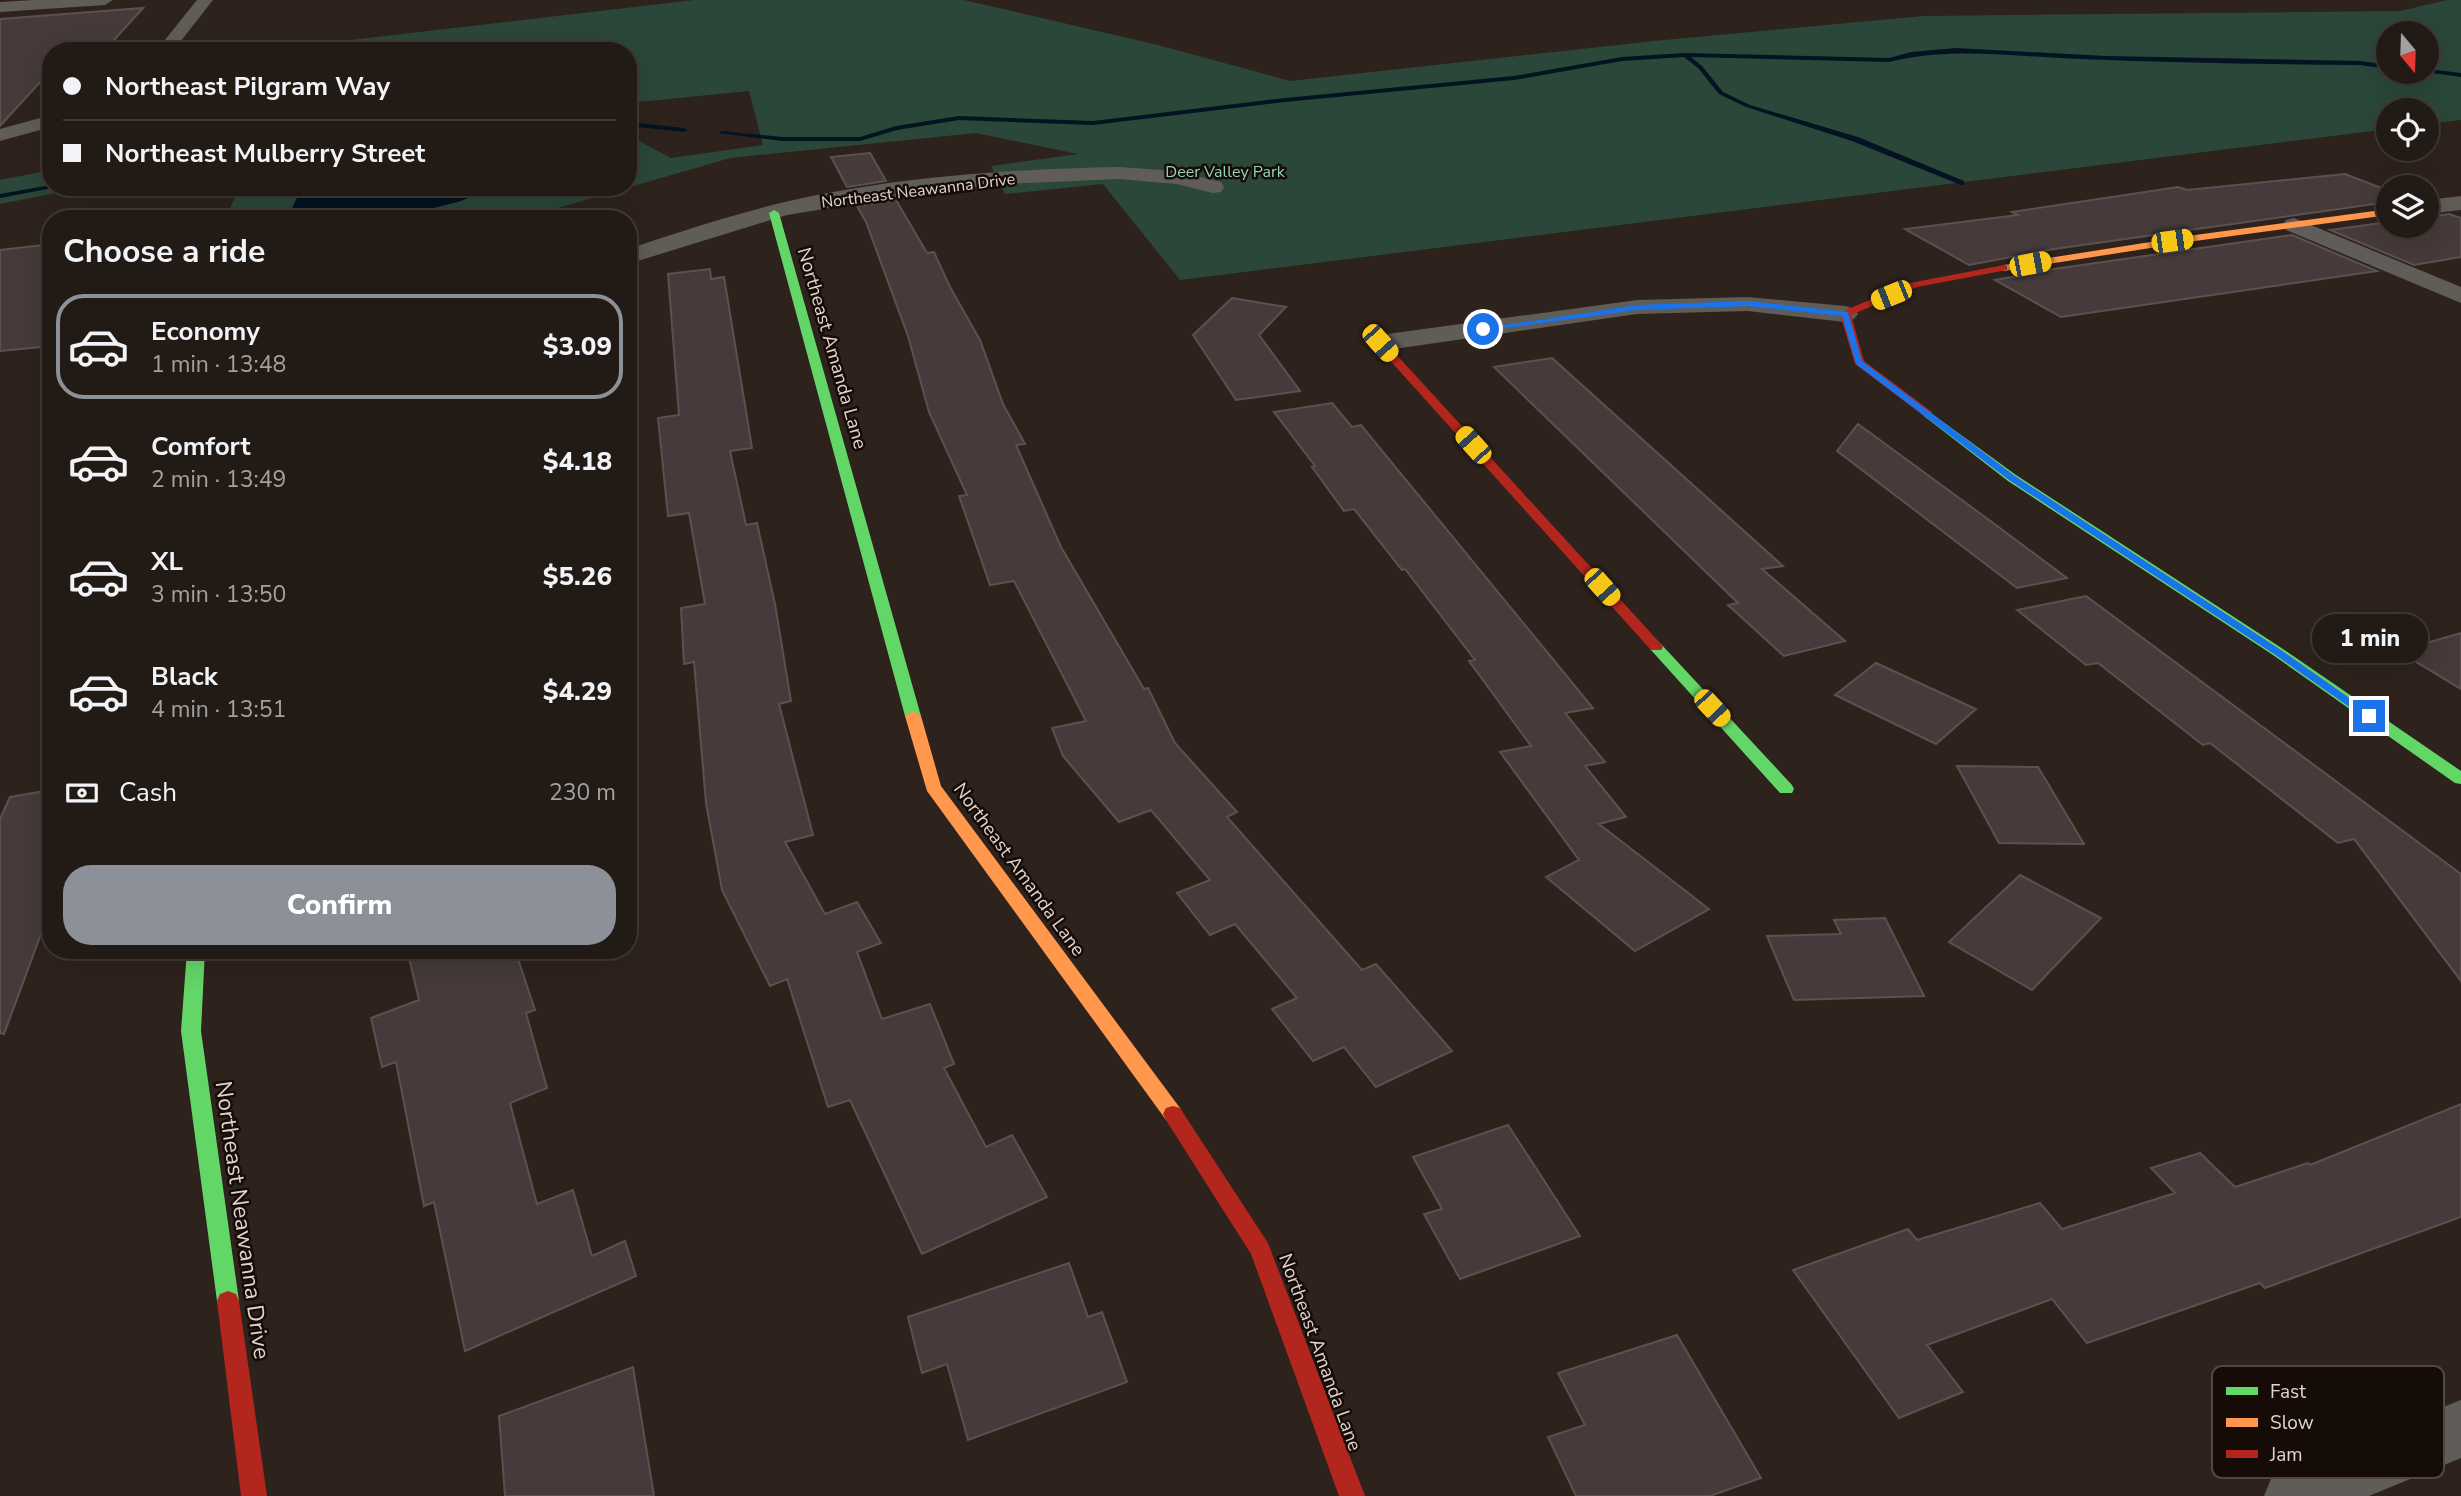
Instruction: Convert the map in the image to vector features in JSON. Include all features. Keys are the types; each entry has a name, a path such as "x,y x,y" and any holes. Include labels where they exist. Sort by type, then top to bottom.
{"street":[{"path":"0,7 105,0"},
{"path":"171,42 205,0"},
{"path":"0,135 42,123"},
{"name":"Northeast Neawanna Drive","path":"637,254 714,228 837,198 1023,177 1102,173 1167,174 1213,187"},
{"path":"2439,205 2461,202"},
{"name":"Northeast Amanda Lane","path":"774,213 933,787 1184,1128 1260,1250 1352,1496"},
{"path":"1380,343 1637,307 1748,304 1845,314 1914,285 2054,259 2376,214"},
{"path":"2294,225 2461,296"},
{"path":"1845,314 1859,362 2012,478 2278,652 2461,779"},
{"path":"1380,343 1786,789"},
{"name":"Northeast Neawanna Drive","path":"195,959 191,1031 254,1496"},
{"path":"2444,1436 2461,1429"},
{"path":"2295,1496 2340,1478"}],"green space":[{"name":"Deer Valley Park","path":"694,0 964,0 1158,45 1290,81 1654,41 1923,16 2400,11 2447,0 2461,0 2461,120 2439,123 2439,98 2376,98 2376,131 1180,280 1103,184 1005,194 991,166 1078,154 976,133 730,158 637,185 637,140 671,158 763,145 749,91 637,102 637,42 333,42"},
{"path":"42,172 42,196 0,204 0,180"},
{"name":"Deer Valley Park","path":"236,196 599,196 551,210 229,210"}],"water":[{"path":"298,196 473,196 426,210 291,210"}],"building":[{"path":"143,8 112,42 42,42 42,80 0,126 0,19"},
{"path":"870,153 886,181 847,187 831,157"},
{"path":"2345,174 2376,186 2376,204 2054,249 1969,265 1905,229 2018,215 2012,212 2178,187 2187,190"},
{"path":"896,200 927,253 934,252 980,340 1003,404 1025,444 1016,445 1061,547 1144,689 1148,688 1175,743 1237,812 1227,817 1362,970 1376,964 1452,1051 1376,1087 1344,1047 1313,1061 1272,1009 1297,998 1235,924 1210,935 1177,893 1210,880 1151,810 1119,822 1063,756 1052,728 1086,721 1014,581 990,585 959,496 967,495 929,412 908,336 866,222 857,206"},
{"path":"2449,214 2461,218 2461,257 2414,265 2330,230 2376,224 2376,238 2439,238 2439,215"},
{"path":"2292,235 2377,271 2061,317 1995,280 2054,269"},
{"path":"42,245 42,347 0,351 0,250"},
{"path":"710,269 711,279 724,277 752,448 730,451 746,525 757,523 775,604 791,701 779,704 813,835 785,842 825,914 857,902 881,943 857,952 882,1019 930,1004 954,1064 944,1068 986,1147 1012,1135 1047,1197 922,1254 850,1100 828,1107 787,979 770,986 722,890 706,803 694,662 684,664 681,608 705,604 689,513 668,516 658,418 679,415 668,274"},
{"path":"1232,298 1286,307 1259,335 1300,391 1236,400 1193,335"},
{"path":"1552,358 1783,566 1762,569 1845,641 1784,656 1728,605 1738,603 1494,367"},
{"path":"1332,403 1352,427 1361,425 1593,708 1565,713 1605,762 1585,766 1626,817 1599,824 1709,909 1635,951 1546,877 1579,860 1500,752 1531,746 1469,661 1475,660 1405,569 1402,570 1354,509 1344,511 1312,467 1315,466 1274,412"},
{"path":"1858,424 2067,578 2017,588 1837,451"},
{"path":"2086,596 2461,874 2461,981 2354,839 2338,843 2210,743 2203,745 2098,663 2086,665 2017,610"},
{"path":"2461,633 2461,689 2398,651"},
{"path":"1876,663 1976,709 1936,744 1835,695"},
{"path":"1957,766 2038,767 2084,844 1999,843"},
{"path":"42,792 42,934 4,1034 0,1033 0,819 10,797"},
{"path":"2020,875 2101,918 2032,990 1949,942"},
{"path":"1885,918 1924,996 1794,1000 1767,936 1841,934 1834,920"},
{"path":"409,959 518,959 535,1010 526,1013 547,1088 510,1103 537,1204 573,1190 592,1256 625,1241 636,1276 465,1351 434,1202 424,1206 396,1062 382,1067 371,1018 419,1000"},
{"path":"2461,1104 2461,1217 2265,1288 2260,1283 2087,1343 2052,1299 1927,1345 1963,1392 1899,1418 1793,1270 1908,1229 1917,1240 2040,1203 2062,1229 2175,1193 2151,1168 2200,1153 2235,1187 2308,1163 2310,1165"},
{"path":"1508,1125 1580,1236 1460,1279 1424,1214 1442,1209 1413,1157"},
{"path":"1069,1263 1088,1317 1102,1312 1127,1382 968,1440 947,1364 922,1373 908,1317"},
{"path":"1677,1335 1761,1478 1710,1496 1576,1496 1548,1437 1585,1425 1558,1373"},
{"path":"633,1367 654,1496 505,1496 499,1416"}],"waterway":[{"path":"1685,55 1889,60 1911,54 1956,50 2047,56 2376,65"},
{"path":"722,133 783,139 860,139 896,128 959,118 1093,123 1285,100 1514,78 1622,59 1685,55"},
{"path":"1685,55 1700,67 1721,93 1748,106 1855,139 1961,183"},
{"path":"2440,73 2461,75"},
{"path":"637,125 684,130"},
{"path":"0,196 42,189"}],"traffic: fast":[{"path":"774,213 913,716"},
{"path":"1928,414 2012,478 2278,652 2461,779"},
{"path":"1656,647 1786,789"},
{"path":"195,959 191,1031 228,1301"}],"traffic: slow":[{"path":"2004,268 2195,238 2376,214"},
{"path":"913,716 933,787 1173,1114"}],"traffic: jam":[{"path":"1928,414 1859,362 1845,314 1914,285 2004,268"},
{"path":"1380,343 1656,647"},
{"path":"1173,1114 1260,1250 1352,1496"},
{"path":"228,1301 254,1496"}],"route":[{"path":"1483,329 1637,307 1748,304 1845,314 1859,362 2012,478 2278,652 2369,716"}]}
